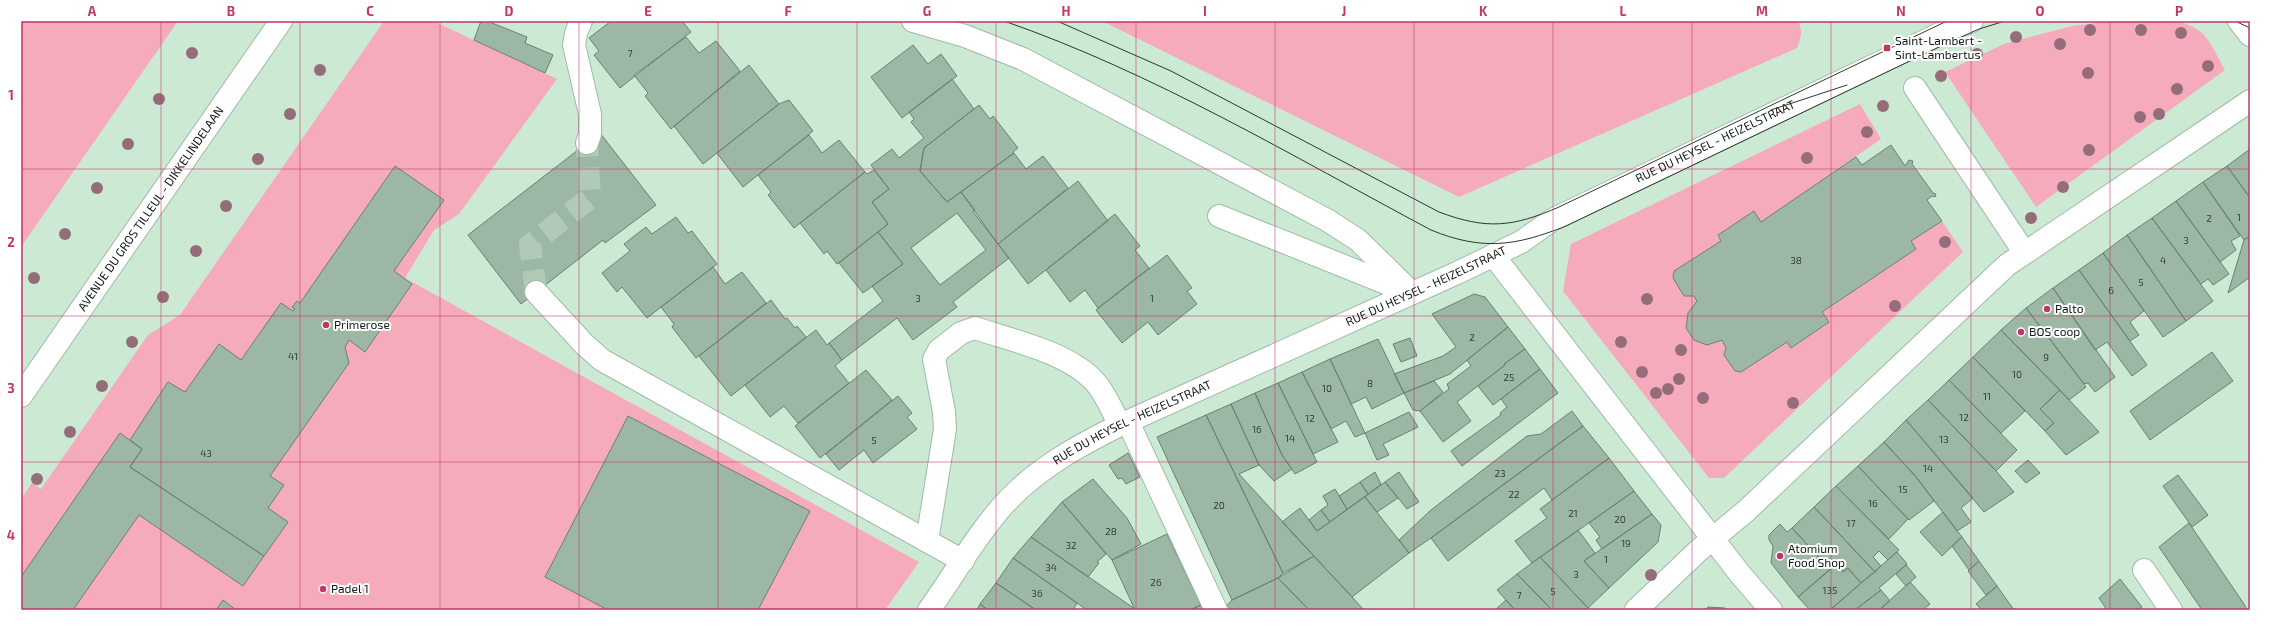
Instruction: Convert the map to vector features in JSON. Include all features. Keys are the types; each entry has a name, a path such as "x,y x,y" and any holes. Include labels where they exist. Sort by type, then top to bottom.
{"street":[{"name":"AVENUE DU GROS TILLEUL - DIKKELINDELAAN","path":"21,396 281,21"},
{"path":"582,21 576,33 574,46 590,114 590,134 587,143"},
{"path":"913,21 965,36 1023,59 1327,220 1358,240 1412,293"},
{"name":"RUE DU HEYSEL - HEIZELSTRAAT","path":"929,610 995,515 1022,486 1072,450 1124,423 1521,242 1552,220 1952,28 1972,21"},
{"path":"2239,21 2250,35"},
{"path":"1915,88 2024,252"},
{"path":"1636,610 1699,550 1715,538 1771,488 1991,279 2024,252 2250,101"},
{"path":"1219,216 1412,293"},
{"path":"1493,255 1715,538 1740,574 1770,610"},
{"path":"536,292 584,344 602,360 963,562"},
{"path":"927,541 945,429 944,412 934,359 939,350 965,330 975,328 1062,358 1076,366 1100,388 1124,423 1216,610"},
{"path":"2144,570 2171,610"}],"shaded area":[{"path":"2171,20 2193,27 2202,33 2209,41 2225,70 2036,207 1945,72 2004,44 2072,26 2111,21"},
{"path":"21,21 178,21 21,247"},
{"name":"Primerose","path":"384,21 433,21 557,79 459,214 434,230 405,278 919,562 885,610 21,610 21,499 32,483 41,489 148,335 180,315"},
{"path":"1102,21 1798,21 1801,31 1797,48 1459,197"},
{"path":"1860,104 1881,139 1761,222 1754,211 1718,235 1721,241 1674,272 1673,278 1684,296 1694,296 1697,301 1688,315 1687,327 1689,332 1693,337 1707,345 1722,340 1726,348 1724,355 1735,371 1741,372 1787,342 1792,348 1829,322 1822,312 1916,249 1911,241 1942,221 1963,252 1724,478 1709,478 1563,291 1571,244"}],"building":[{"path":"481,21 487,21 527,37 525,43 553,55 545,73 474,40"},
{"path":"611,21 682,21 691,32 620,88 594,55 599,51 589,38"},
{"path":"686,37 699,53 716,41 740,71 671,129 645,96 648,93 634,75"},
{"path":"913,45 928,64 941,54 957,76 902,118 871,77"},
{"path":"749,65 779,104 703,164 674,126"},
{"path":"952,79 974,109 924,148 920,171 947,202 961,192 975,210 973,212 1009,258 953,302 957,307 913,340 897,318 842,360 829,343 883,301 872,286 903,264 878,232 888,224 872,202 889,189 871,165 892,149 899,158 924,138 911,122 914,119 909,112","holes":["957,213 986,250 940,285 911,248"]},
{"path":"789,100 813,131 743,187 717,153 779,104"},
{"path":"979,105 990,119 993,116 1018,148 1013,152 1014,153 947,202 920,171 924,148"},
{"path":"600,133 656,205 605,243 603,240 521,304 468,235"},
{"path":"809,135 822,153 839,140 865,172 794,228 768,195 771,192 758,175"},
{"path":"1891,145 1905,166 1909,160 1913,161 1912,164 1933,193 1936,194 1935,197 1932,196 1927,200 1942,221 1911,241 1916,249 1822,312 1829,322 1791,348 1787,342 1741,372 1735,371 1724,355 1726,348 1722,340 1707,345 1694,340 1686,328 1688,313 1697,301 1694,296 1684,296 1673,278 1674,271 1721,241 1718,235 1754,211 1761,222 1856,157 1862,165"},
{"path":"2250,149 2250,198 2227,166"},
{"path":"1014,153 1026,169 1043,156 1068,188 998,244 961,192"},
{"path":"395,166 444,200 394,271 412,284 365,352 349,340 345,347 349,363 270,476 284,485 268,508 288,522 264,556 130,467 142,449 130,440 168,382 185,392 219,344 241,360 281,303 293,311 295,309 292,307 297,301 300,303"},
{"path":"2227,166 2250,198 2250,236 2244,240 2203,182"},
{"path":"874,170 889,189 872,202 888,224 837,264 827,251 824,254 800,223 865,172 867,174"},
{"path":"1078,181 1108,221 1028,284 998,244"},
{"path":"2203,182 2240,236 2231,241 2236,250 2220,262 2176,201"},
{"path":"2176,201 2229,274 2213,285 2208,279 2201,284 2152,218"},
{"path":"1115,214 1140,246 1135,250 1149,268 1098,308 1085,290 1070,302 1046,270"},
{"path":"676,217 688,233 692,231 717,264 647,318 622,287 617,292 602,273 630,251 624,244 646,227 652,234"},
{"path":"2152,218 2213,301 2186,321 2127,235"},
{"path":"878,232 903,264 863,293 839,263"},
{"path":"2127,235 2186,321 2163,337 2103,253"},
{"path":"2250,236 2250,277 2228,293 2244,240"},
{"path":"2103,253 2144,311 2130,322 2139,335 2130,341 2079,270"},
{"path":"1167,255 1192,288 1187,291 1197,304 1158,335 1148,322 1122,343 1096,310"},
{"path":"713,267 725,284 742,272 766,303 696,358 672,327 674,324 661,307"},
{"path":"2079,270 2147,365 2132,376 2107,342 2095,350 2053,288"},
{"path":"2053,288 2115,377 2095,392 2088,383 2084,384 2026,308"},
{"path":"1474,294 1485,297 1508,327 1450,374 1404,393 1394,374 1443,356 1456,347 1432,314"},
{"path":"771,300 785,319 787,318 795,328 797,326 806,337 731,396 699,356"},
{"path":"2026,308 2086,387 2069,400 2001,330"},
{"path":"1508,327 1525,349 1457,402 1471,421 1443,442 1420,411 1449,389 1447,384 1471,366 1467,360"},
{"path":"816,330 827,345 829,343 842,360 835,366 849,383 798,423 784,406 770,417 745,385"},
{"path":"2001,330 2060,390 2040,409 2054,423 2045,431 1973,357"},
{"path":"1410,338 1417,356 1401,362 1393,344"},
{"path":"1378,339 1404,393 1372,409 1366,397 1351,404 1330,359"},
{"path":"1525,349 1540,369 1493,405 1478,386 1505,365 1504,364"},
{"path":"2212,352 2233,381 2150,440 2130,411"},
{"path":"1973,357 2025,411 2001,433 1949,380"},
{"path":"1330,359 1365,433 1355,437 1346,421 1331,429 1302,372"},
{"path":"1540,369 1558,393 1462,466 1451,451 1501,415 1500,413 1507,407 1501,399"},
{"path":"866,370 892,400 820,458 795,426"},
{"path":"1302,372 1338,442 1313,454 1278,383"},
{"path":"1949,380 2017,450 1996,471 1928,400"},
{"path":"1434,381 1443,392 1420,411 1413,410 1404,393"},
{"path":"1278,383 1317,462 1295,474 1282,455 1255,393"},
{"path":"2060,390 2099,432 2066,455 2045,431 2054,423 2040,409"},
{"path":"1255,393 1282,455 1292,469 1274,481 1259,465 1231,404"},
{"path":"898,396 912,413 907,417 917,429 873,463 864,450 839,470 826,454"},
{"path":"1928,400 2014,492 1984,512 1906,420"},
{"path":"1231,404 1259,465 1239,474 1314,556 1283,573 1206,415"},
{"path":"1572,411 1583,426 1409,553 1399,540 1431,510 1527,436 1541,434"},
{"path":"1409,412 1418,427 1383,444 1389,455 1377,460 1365,433"},
{"path":"1206,415 1283,573 1278,578 1232,600 1157,437"},
{"path":"628,416 810,511 758,610 608,610 545,577"},
{"path":"1906,420 1973,498 1961,508 1971,522 1957,531 1917,478 1884,442"},
{"path":"1583,426 1609,458 1552,500 1544,488 1448,561 1431,538"},
{"path":"120,433 142,449 130,467 264,556 243,586 139,515 73,610 21,610 21,577"},
{"path":"1884,442 1917,478 1934,501 1909,520 1858,466"},
{"path":"1128,453 1140,477 1126,484 1122,478 1118,479 1109,465"},
{"path":"1609,458 1634,491 1532,563 1515,541 1547,518 1540,509"},
{"path":"2028,460 2040,473 2026,483 2015,471"},
{"path":"1858,466 1908,519 1889,539 1836,486"},
{"path":"1375,472 1381,484 1368,494 1360,482"},
{"path":"1399,472 1419,502 1407,509 1385,482"},
{"path":"2178,475 2208,515 2192,527 2163,486"},
{"path":"1093,479 1127,518 1141,544 1112,560 1062,502"},
{"path":"1360,482 1368,494 1347,509 1339,496"},
{"path":"1385,482 1398,498 1377,512 1365,497"},
{"path":"1836,486 1899,550 1888,560 1879,551 1873,557 1881,566 1875,572 1814,507"},
{"path":"1335,489 1347,509 1330,522 1321,510 1328,505 1323,496"},
{"path":"1634,491 1652,514 1602,549 1596,540 1600,537 1589,523"},
{"path":"1365,497 1409,553 1352,597 1282,522 1300,508 1317,531"},
{"path":"1062,502 1106,554 1097,562 1099,563 1088,577 1031,537"},
{"path":"1814,507 1875,572 1861,583 1848,568 1843,572 1837,564 1830,569 1792,528"},
{"path":"1321,510 1330,522 1317,531 1309,520"},
{"path":"1943,512 1962,537 1942,556 1920,532"},
{"path":"1652,514 1661,525 1658,542 1609,588 1584,561"},
{"path":"2189,523 2247,610 2202,610 2159,547"},
{"path":"1780,524 1787,532 1792,528 1830,569 1798,597 1771,563 1773,546 1769,540 1769,535"},
{"path":"1578,530 1595,553 1584,561 1609,588 1588,608 1540,557"},
{"path":"1167,534 1201,605 1190,610 1135,610 1112,560"},
{"path":"1031,537 1135,610 1087,610 1013,558"},
{"path":"1962,537 1979,561 1969,570 1952,546"},
{"path":"1897,552 1907,564 1879,588 1881,590 1855,610 1830,610"},
{"path":"1314,556 1364,610 1309,610 1278,578"},
{"path":"1540,557 1588,608 1586,610 1552,610 1517,574"},
{"path":"1013,558 1077,603 1073,610 1036,610 996,583"},
{"path":"1979,561 1997,586 1986,595 1968,571"},
{"path":"1837,564 1843,572 1848,568 1861,583 1830,610 1810,610 1798,597"},
{"path":"1906,565 1916,577 1906,586 1896,574"},
{"path":"1517,574 1552,610 1515,610 1497,590"},
{"path":"1278,578 1309,610 1223,610 1232,600"},
{"path":"2120,579 2142,607 2137,610 2107,610 2099,598"},
{"path":"1910,582 1930,604 1923,610 1879,610"},
{"path":"996,583 1036,610 988,610 980,604"},
{"path":"1997,586 2014,610 1982,610 1976,604"},
{"path":"1881,590 1890,601 1879,610 1855,610"},
{"path":"223,600 236,610 216,610"},
{"path":"1506,600 1515,610 1495,610"},
{"path":"980,604 988,610 977,610"},
{"path":"1201,605 1203,610 1190,610"},
{"path":"1708,607 1725,608 1727,610 1705,610"}],"tunnel":[{"path":"536,292 530,245 590,198 587,143"}],"tram line":[{"path":"1004,21 1060,42 1168,90 1222,117 1431,230 1449,237 1483,243 1515,242 1548,233 1566,226 1937,48 1979,29 2005,21"},
{"path":"1057,21 1171,71 1439,212 1456,218 1486,224 1500,224 1528,219 1559,207 1947,21"},
{"path":"2235,21 2250,28"},
{"path":"1771,110 1847,85"}],"place":[{"name":"Saint-Lambert - Sint-Lambertus","path":"1887,48"},
{"name":"Palto","path":"2047,309"},
{"name":"Primerose","path":"326,325"},
{"name":"BOS coop","path":"2021,332"},
{"name":"Atomium Food Shop","path":"1780,556"},
{"name":"Padel 1","path":"323,589"}]}
